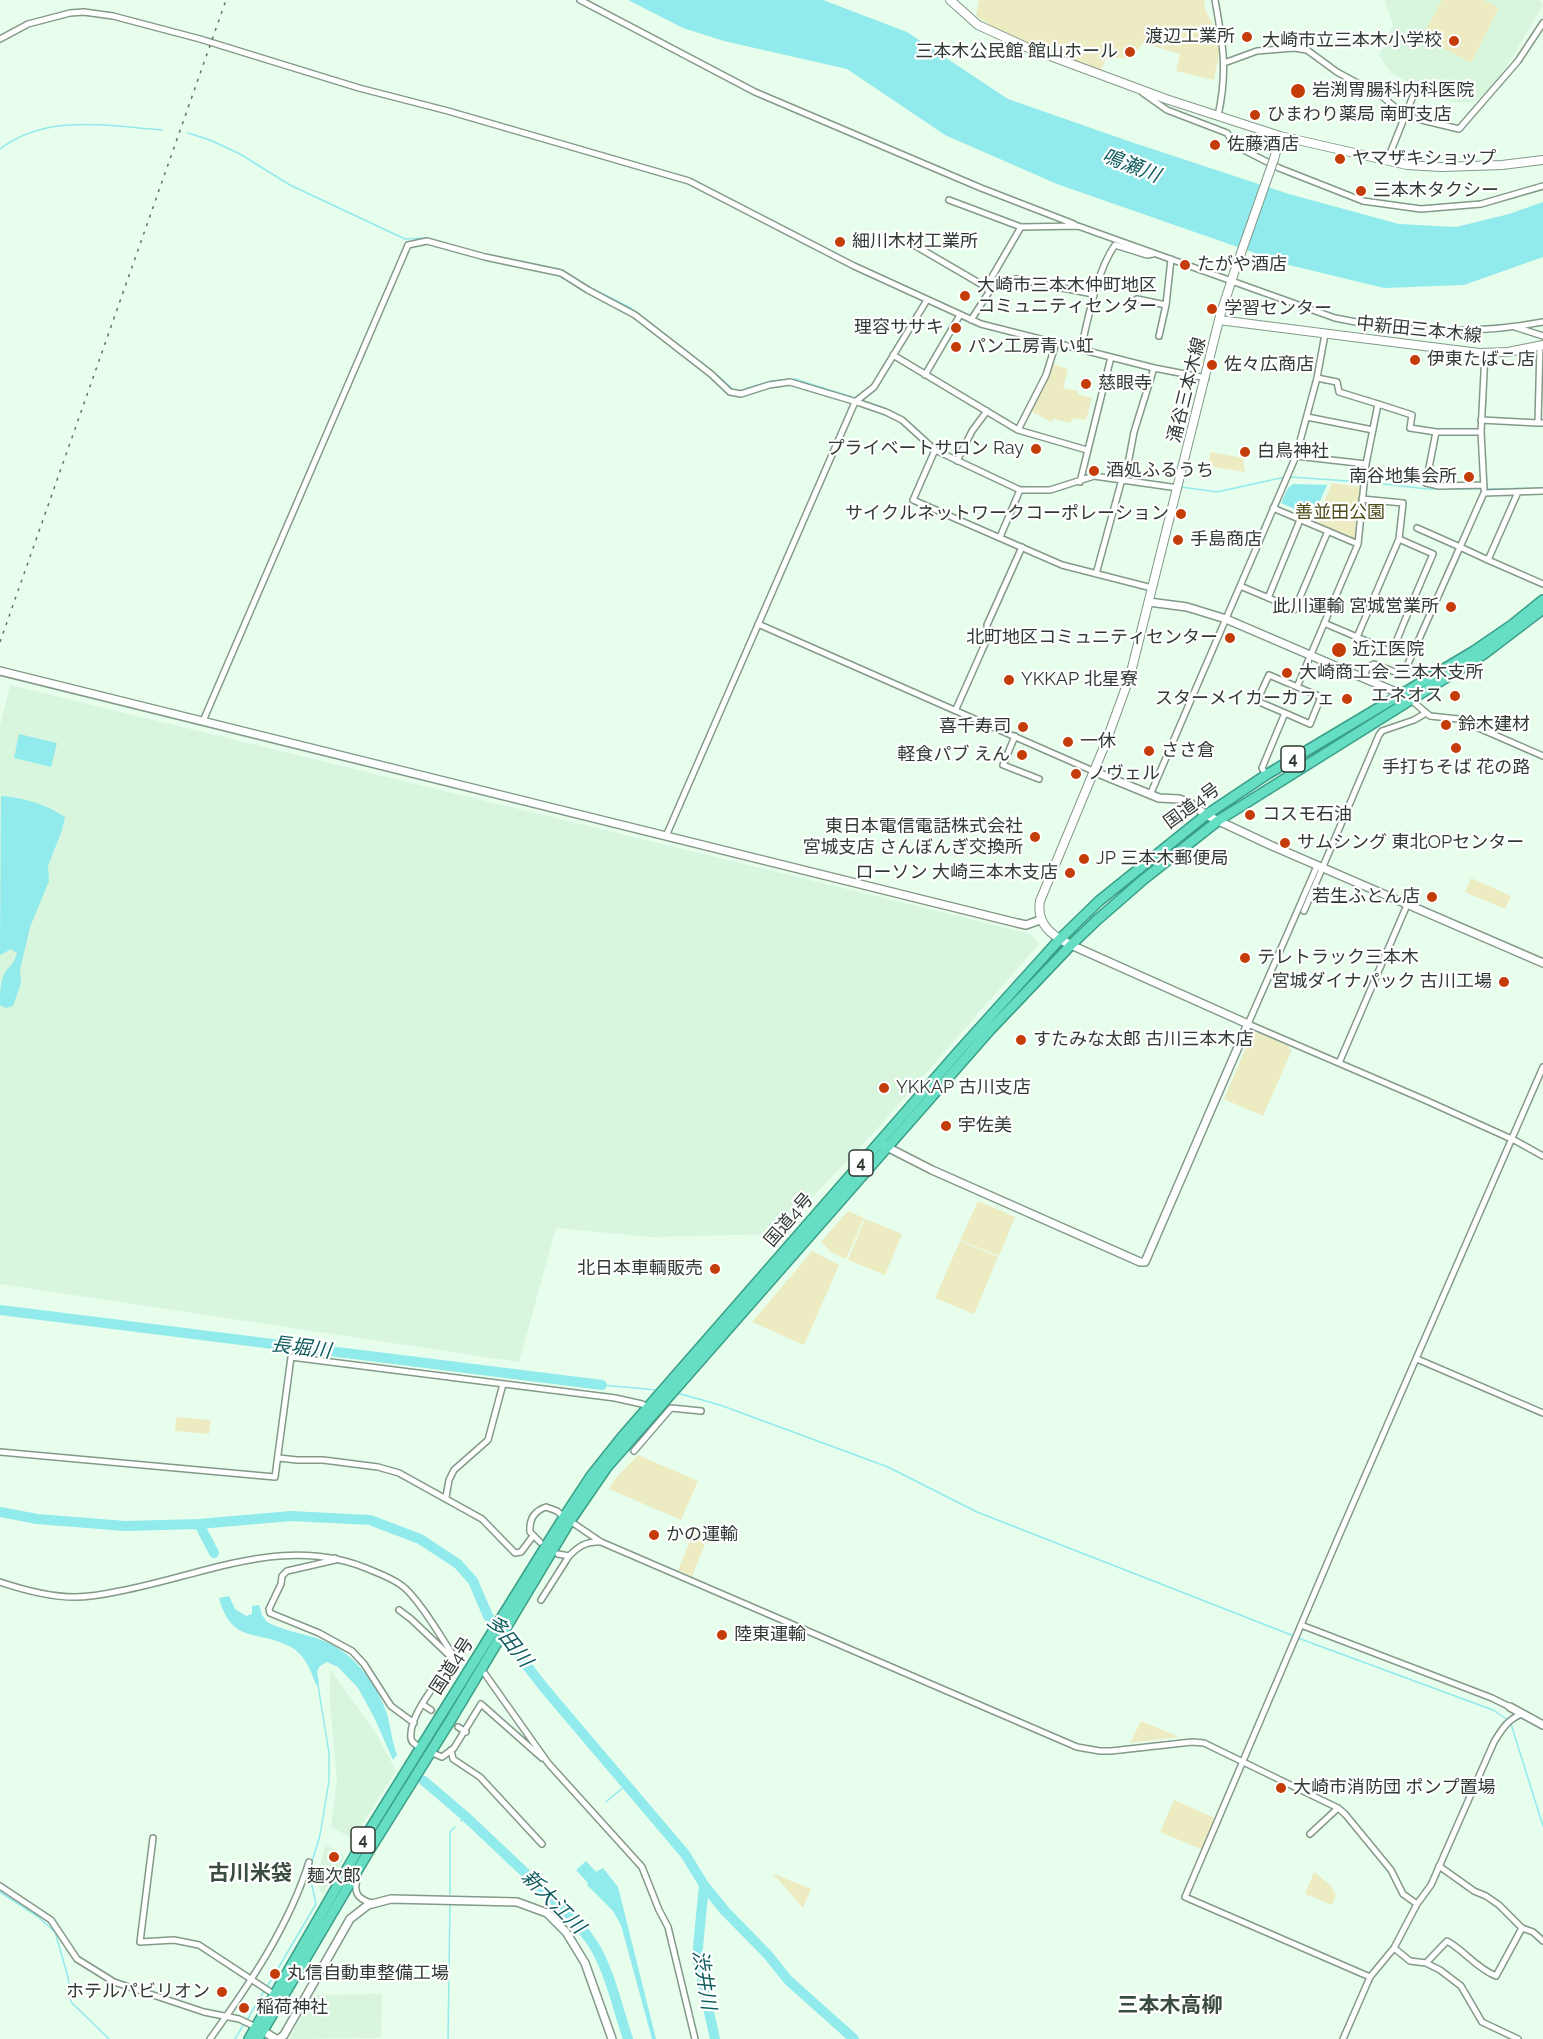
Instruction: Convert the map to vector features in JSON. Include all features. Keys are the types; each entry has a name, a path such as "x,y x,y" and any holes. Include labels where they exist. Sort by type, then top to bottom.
{"highway":[{"name":"国道4号","path":"254,2028 430,1752 591,1476 655,1409 670,1388 1059,940 1126,877 1206,815 1266,775 1481,647 1543,600"},
{"name":"国道4号","path":"883,1144 1071,945 1144,879 1219,820 1484,654 1543,609"},
{"name":"国道4号","path":"249,2039 269,1992 421,1748 489,1648"}],"main road":[{"path":"950,0 978,25 1026,48 1280,136 1407,165 1441,167 1502,165 1543,160"},
{"name":"涌谷三本木線","path":"1040,920 1038,908 1042,895 1123,696 1149,602 1219,320 1280,136"},
{"name":"中新田三本木線","path":"1219,320 1485,353 1508,352 1542,345"},
{"path":"1040,920 1051,934 1071,945"}],"street":[{"path":"580,0 629,28 755,92 972,184 1078,226 1171,259 1232,276 1335,318 1374,326 1426,331 1514,327 1543,322"},
{"path":"1215,0 1224,52 1224,87 1218,116"},
{"path":"0,39 28,24 70,13 84,12 113,16 211,42 358,87 689,181 854,266 971,320 1154,368 1206,378"},
{"path":"1224,63 1257,51 1294,48 1307,50 1353,81 1383,97 1405,116 1459,129 1518,61 1543,23"},
{"path":"1387,161 1417,86"},
{"path":"1134,87 1167,110 1227,134 1236,146 1279,168 1363,201 1421,209 1481,204 1543,186"},
{"path":"949,200 1021,227 1078,226"},
{"path":"986,287 1021,227"},
{"path":"203,721 408,245 427,241 485,257 561,273 635,315 711,374 730,392 741,394 769,385 790,382 886,412 902,420 935,450 1020,490 1050,490 1094,476 1178,488"},
{"path":"914,245 986,287 989,292 971,320"},
{"path":"1081,349 1094,294 1110,252 1115,245 1147,255 1155,253"},
{"path":"1159,336 1166,305 1171,259"},
{"path":"1016,279 1094,294"},
{"path":"1137,299 1166,305"},
{"path":"666,836 855,402 874,387 927,300"},
{"path":"925,375 960,315"},
{"path":"1514,327 1543,336"},
{"path":"1150,795 1296,456 1317,378 1325,334"},
{"path":"1018,430 1046,375 1056,343"},
{"path":"1481,420 1540,423 1542,345"},
{"path":"1364,677 1367,668 1374,664 1403,675 1484,489 1481,420 1485,353"},
{"path":"893,355 1018,430 1087,450"},
{"path":"1080,482 1111,357"},
{"path":"1096,573 1123,480 1134,432 1154,368"},
{"path":"1317,378 1337,382 1339,392 1412,415 1410,428 1436,432 1481,432"},
{"path":"1297,687 1358,544 1366,464 1378,404"},
{"path":"958,460 972,431 987,411"},
{"path":"1306,417 1373,430"},
{"path":"1436,432 1426,483 1518,492 1543,491"},
{"path":"935,450 913,500 1062,565 1152,588"},
{"path":"1296,456 1366,464"},
{"path":"1000,537 1020,490"},
{"path":"1488,560 1518,492"},
{"path":"1357,637 1399,538 1403,503 1362,499"},
{"path":"1273,508 1358,544"},
{"path":"1268,598 1300,520"},
{"path":"1417,528 1543,584"},
{"path":"1240,586 1295,609 1328,531"},
{"path":"1324,623 1392,652 1433,554 1399,538"},
{"path":"956,709 988,637 987,625 1022,547"},
{"path":"1149,602 1187,608 1226,619 1401,694 1425,713 1436,717 1458,719 1543,756"},
{"path":"1412,603 1432,611"},
{"path":"758,624 1150,795 1166,800 1184,800 1206,815 1320,867 1543,963"},
{"path":"0,671 1017,923 1026,925 1040,920"},
{"path":"1269,675 1321,697 1310,724 1285,713 1257,701 1269,675"},
{"path":"1266,775 1262,768 1285,713"},
{"path":"883,1144 932,1170 1145,1262 1248,1024 1379,735 1382,731 1414,720 1425,713"},
{"path":"1015,736 1004,765 1039,780"},
{"path":"1304,911 1320,867"},
{"path":"1339,1063 1407,906"},
{"path":"1071,945 1512,1139 1543,1156"},
{"path":"1370,1977 1364,1972 1185,1897 1543,1066"},
{"path":"0,1452 275,1477 291,1357 615,1398 655,1409 674,1407 702,1411"},
{"path":"1417,1359 1543,1413"},
{"path":"446,1497 454,1470 488,1440 503,1384"},
{"path":"634,1451 655,1409"},
{"path":"279,1458 323,1460 378,1467 399,1473 482,1519 515,1553 521,1552 533,1536"},
{"path":"540,1542 530,1532 531,1520 539,1509 546,1507 553,1509 601,1542 1077,1747 1111,1751 1200,1742 1338,1808 1346,1814 1391,1870 1403,1894 1417,1904"},
{"path":"541,1600 577,1547 592,1541 601,1542"},
{"path":"0,1582 41,1593 76,1597 157,1584 268,1556 291,1554 335,1558 360,1565 402,1586 453,1654 453,1659 422,1704 414,1723 411,1741 421,1748"},
{"path":"558,1554 569,1556"},
{"path":"335,1558 335,1560 287,1571 282,1575 281,1584 269,1609 270,1613 319,1633 352,1651 364,1664 391,1706 414,1723"},
{"path":"399,1610 453,1659"},
{"path":"1299,1628 1492,1698 1543,1725"},
{"path":"486,1674 548,1763"},
{"path":"422,1704 431,1710"},
{"path":"430,1752 442,1756 451,1750 466,1732 481,1704 548,1763 645,1871 659,1910 668,1927 695,2039"},
{"path":"1343,2039 1370,1977 1394,1948 1417,1904 1431,1885 1494,1742 1512,1718 1522,1714"},
{"path":"458,1727 466,1732"},
{"path":"451,1750 453,1759 480,1777 542,1844"},
{"path":"1311,1834 1338,1808"},
{"path":"153,1838 140,1942 174,1940 199,1946 269,1992"},
{"path":"370,1849 355,1887 359,1898 373,1903"},
{"path":"210,2039 227,2016 273,1941 297,1893 309,1862"},
{"path":"1439,1866 1473,1891 1486,1896 1522,1928 1533,1932 1543,1941"},
{"path":"0,1886 51,1920 70,1950 88,1968 128,1987 204,2012 227,2016 277,2039 284,2035 356,1912 373,1903 391,1899 505,1901 529,1905 547,1913 566,1932 585,1963 612,2039"},
{"path":"1426,1963 1447,1941 1485,1971 1496,1976 1522,1928"},
{"path":"1394,1948 1410,1960 1426,1963 1440,1970 1461,1986 1482,2022 1518,2039"}],"shaded area":[{"name":"大崎市立三本木小学校","path":"1386,0 1539,0 1543,5 1490,90 1474,102 1451,102 1413,87 1390,71 1379,56 1393,25"},
{"path":"10,685 1031,934 1039,944 870,1137 777,1234 651,1237 556,1228 519,1362 0,1284 0,726"},
{"path":"330,1669 376,1733 396,1771 353,1839 331,1827 337,1780 330,1704"},
{"path":"325,1844 345,1856 323,1894 317,1880"},
{"path":"382,1994 381,2038 289,2039 313,1995"}],"green space":[{"path":"979,0 1204,0 1206,12 1222,39 1214,80 1176,71 1180,54 1143,43 1131,59 1107,57 1099,74 1024,46 976,16"},
{"path":"1442,0 1484,0 1499,8 1471,63 1422,37"},
{"path":"1052,364 1068,369 1063,388 1078,391 1078,394 1092,398 1086,420 1073,418 1070,423 1054,419 1051,422 1029,410"},
{"path":"1210,452 1243,458 1245,472 1209,466"},
{"name":"善並田公園","path":"1332,483 1361,487 1355,540 1315,523"},
{"path":"1471,878 1511,896 1505,909 1465,892"},
{"path":"1253,1031 1289,1046 1292,1050 1263,1116 1224,1099"},
{"path":"978,1201 1015,1217 999,1256 960,1240"},
{"path":"848,1211 864,1218 846,1259 831,1252 821,1242"},
{"path":"865,1219 902,1234 885,1275 848,1260"},
{"path":"960,1241 998,1257 974,1314 935,1298"},
{"path":"812,1251 839,1265 804,1345 752,1322"},
{"path":"176,1417 211,1420 209,1434 175,1431"},
{"path":"638,1455 698,1481 681,1520 609,1489 615,1479"},
{"path":"695,1529 709,1535 692,1576 678,1570"},
{"path":"1141,1721 1179,1737 1130,1743"},
{"path":"1174,1800 1215,1818 1201,1849 1160,1832"},
{"path":"1314,1872 1331,1886 1336,1895 1332,1905 1305,1894"},
{"path":"772,1873 811,1889 803,1908 791,1894"}],"water":[{"name":"鳴瀬川","path":"628,0 823,0 907,32 1008,99 1289,194 1399,224 1456,227 1509,214 1543,202 1543,257 1464,285 1384,288 1289,265 1057,184 945,135 847,69 724,41 683,28"},
{"path":"1293,484 1327,485 1313,517 1281,503 1288,488"},
{"path":"19,734 57,743 51,767 14,758"},
{"path":"1,796 34,802 65,817 48,866 49,881 30,927 20,970 21,983 13,1006 6,1008 0,1005 2,982 4,974 17,953 11,949 0,955"},
{"path":"229,1596 235,1609 246,1616 252,1614 252,1606 259,1605 267,1622 329,1643 357,1664 372,1683 383,1703 397,1755 393,1760 358,1688 338,1667 327,1662 320,1666 317,1671 319,1684 316,1685 307,1664 296,1650 279,1642 247,1633 231,1623 224,1613 219,1598"},
{"path":"586,1861 596,1872 603,1868 618,1887 656,2039 652,2039 621,1925 613,1911 587,1885 588,1883 576,1870"}],"waterway":[{"path":"0,149 37,130 57,126 78,124 162,130"},
{"path":"188,133 240,154 290,185 405,239 428,238 457,247"},
{"path":"479,253 559,269 631,308 734,390"},
{"path":"738,391 771,381 795,379 855,398"},
{"path":"867,402 898,415 923,436"},
{"path":"1181,487 1217,492 1285,477"},
{"path":"1290,477 1362,482"},
{"path":"1367,482 1427,489 1482,489"},
{"path":"1017,486 1030,487"},
{"path":"1487,489 1543,488"},
{"name":"長堀川","path":"0,1310 602,1385"},
{"path":"602,1385 657,1390"},
{"path":"677,1393 720,1405 888,1467 977,1512 1294,1636"},
{"name":"多田川","path":"0,1512 37,1519 125,1526 199,1524 291,1516 370,1520 420,1539 458,1564 473,1581 488,1616 545,1689 685,1854 704,1885 725,1911 768,1955 788,1980 854,2039"},
{"path":"199,1524 214,1553"},
{"path":"1298,1638 1493,1710 1508,1720"},
{"path":"267,1987 316,1904 309,1872 320,1835 329,1781 329,1753 318,1685"},
{"path":"1511,1724 1543,1826"},
{"name":"新大江川","path":"424,1781 465,1816 573,1918 585,1933 606,1970 628,2039"},
{"path":"606,1802 627,1784"},
{"name":"新大江川","path":"461,1821 465,1816"},
{"path":"450,1894 450,1832 455,1827"},
{"name":"渋井川","path":"704,1885 697,1957 715,2039"},
{"path":"0,1892 37,1916 55,1932 68,1977 71,2002 109,2039"},
{"path":"448,2039 450,1904"},
{"path":"247,2020 264,1991"},
{"path":"235,2039 244,2024"}],"tunnel":[{"path":"431,1710 458,1727"}],"railway":[{"path":"0,642 226,0"}],"place":[{"name":"渡辺工業所","path":"1247,37"},
{"name":"大崎市立三本木小学校","path":"1454,41"},
{"name":"三本木公民館 館山ホール","path":"1130,52"},
{"name":"岩渕胃腸科内科医院","path":"1298,91"},
{"name":"ひまわり薬局 南町支店","path":"1255,115"},
{"name":"佐藤酒店","path":"1215,145"},
{"name":"ヤマザキショップ","path":"1340,159"},
{"name":"三本木タクシー","path":"1361,191"},
{"name":"細川木材工業所","path":"840,242"},
{"name":"たがや酒店","path":"1185,265"},
{"name":"大崎市三本木仲町地区 コミュニティセンター","path":"965,296"},
{"name":"学習センター","path":"1212,309"},
{"name":"理容ササキ","path":"956,328"},
{"name":"パン工房青い虹","path":"956,347"},
{"name":"伊東たばこ店","path":"1415,360"},
{"name":"佐々広商店","path":"1212,365"},
{"name":"慈眼寺","path":"1086,384"},
{"name":"プライベートサロン Ray","path":"1036,449"},
{"name":"白鳥神社","path":"1245,452"},
{"name":"酒処ふるうち","path":"1094,471"},
{"name":"南谷地集会所","path":"1469,477"},
{"name":"サイクルネットワークコーポレーション","path":"1181,514"},
{"name":"手島商店","path":"1178,540"},
{"name":"此川運輸 宮城営業所","path":"1451,607"},
{"name":"北町地区コミュニティセンター","path":"1230,638"},
{"name":"近江医院","path":"1339,650"},
{"name":"大崎商工会 三本木支所","path":"1287,673"},
{"name":"YKKAP 北星寮","path":"1009,680"},
{"name":"エネオス","path":"1455,696"},
{"name":"スターメイカーカフェ","path":"1347,699"},
{"name":"鈴木建材","path":"1446,725"},
{"name":"喜千寿司","path":"1023,727"},
{"name":"一休","path":"1068,742"},
{"name":"手打ちそば 花の路","path":"1456,748"},
{"name":"ささ倉","path":"1149,751"},
{"name":"軽食パブ えん","path":"1022,755"},
{"name":"ノヴェル","path":"1076,774"},
{"name":"コスモ石油","path":"1250,815"},
{"name":"東日本電信電話株式会社 宮城支店 さんぼんぎ交換所","path":"1035,837"},
{"name":"サムシング 東北OPセンター","path":"1285,843"},
{"name":"JP 三本木郵便局","path":"1084,859"},
{"name":"ローソン 大崎三本木支店","path":"1070,873"},
{"name":"若生ふとん店","path":"1432,897"},
{"name":"テレトラック三本木","path":"1245,958"},
{"name":"宮城ダイナパック 古川工場","path":"1504,982"},
{"name":"すたみな太郎 古川三本木店","path":"1021,1040"},
{"name":"YKKAP 古川支店","path":"884,1088"},
{"name":"宇佐美","path":"946,1126"},
{"name":"北日本車輌販売","path":"715,1269"},
{"name":"かの運輸","path":"654,1535"},
{"name":"陸東運輸","path":"722,1635"},
{"name":"大崎市消防団 ポンプ置場","path":"1281,1788"},
{"name":"麺次郎","path":"334,1857"},
{"name":"丸信自動車整備工場","path":"275,1974"},
{"name":"ホテルパビリオン","path":"222,1992"},
{"name":"稲荷神社","path":"244,2008"}],"district":[{"name":"古川米袋","path":"250,1874"},
{"name":"三本木高柳","path":"1170,2006"}]}
